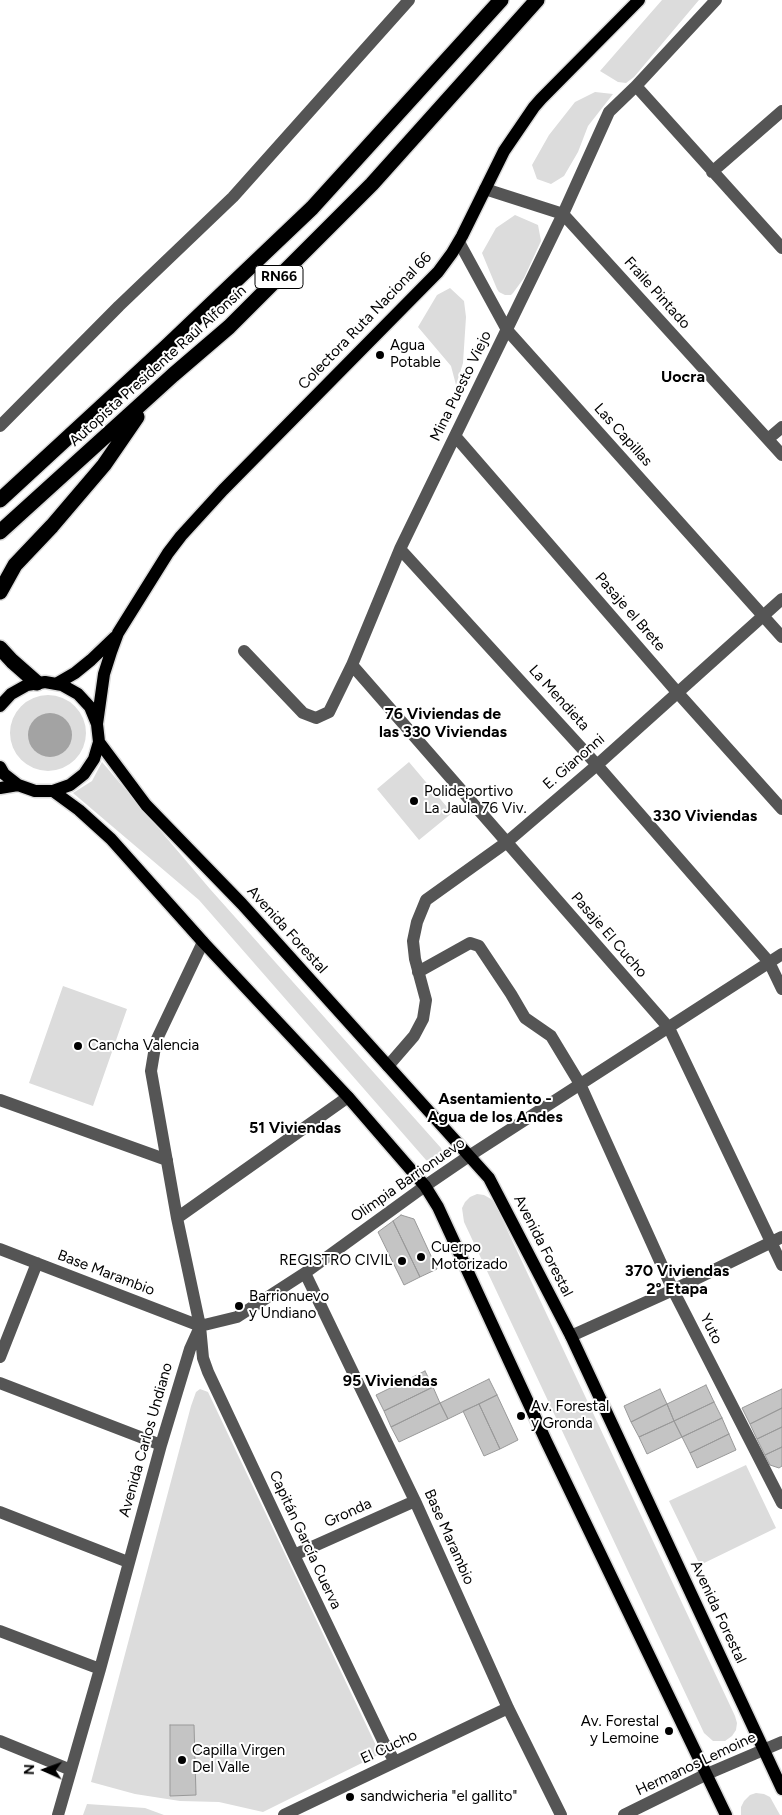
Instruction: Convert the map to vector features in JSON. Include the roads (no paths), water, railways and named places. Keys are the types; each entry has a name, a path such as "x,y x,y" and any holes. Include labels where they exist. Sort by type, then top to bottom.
{"highway":[{"name":"Autopista Presidente Raúl Alfonsín","path":"0,500 168,346 312,208 501,0"},
{"name":"Autopista Presidente Raúl Alfonsín","path":"0,532 229,327 372,184 537,0"},
{"path":"0,592 15,565 52,526 104,465 151,396"},
{"path":"0,648 38,683"}],"main road":[{"name":"Colectora Ruta Nacional 66","path":"118,633 168,553 186,530 438,272 459,242 504,151 540,99 639,0"},
{"path":"56,684 75,673 91,660 118,633"},
{"path":"0,767 4,774 18,785 35,791 53,791 70,785 84,774 94,759 99,742 97,724 104,674 118,633"},
{"path":"0,706 11,694 27,685 45,682 62,685 78,694 90,707 97,724"},
{"name":"Avenida Forestal","path":"99,742 146,805 242,904 489,1178 571,1336 782,1788"},
{"path":"0,788 18,785"},
{"path":"53,791 79,810 111,839 203,942 348,1097 424,1186 438,1207 546,1441 726,1815"}],"street":[{"path":"0,426 119,306 233,197 410,0"},
{"name":"Mina Puesto Viejo","path":"244,651 302,714 316,718 329,712 352,665 400,549 563,214 609,112 636,86 716,0"},
{"path":"636,86 782,248"},
{"path":"712,172 782,111"},
{"name":"Fraile Pintado","path":"485,189 563,214 782,455"},
{"name":"Las Capillas","path":"459,242 507,330 782,637"},
{"path":"768,438 782,426"},
{"name":"Pasaje el Brete","path":"455,436 677,692 782,809"},
{"name":"La Mendieta","path":"400,549 597,764 769,962 782,989"},
{"name":"E. Gianonni","path":"388,1066 414,1036 423,1019 426,1000 412,941 426,900 507,842 782,599"},
{"name":"Pasaje El Cucho","path":"352,665 669,1028 776,1239 782,1265"},
{"path":"200,1326 177,1218 151,1071 156,1041 203,942"},
{"name":"Yuto","path":"418,972 470,942 479,946 525,1018 551,1036 580,1084 673,1290 780,1495"},
{"name":"Olimpia Barrionuevo","path":"200,1326 237,1317 305,1273 424,1186 469,1156 782,954"},
{"path":"177,1218 348,1097"},
{"path":"0,1100 167,1160"},
{"path":"571,1336 673,1290 776,1239"},
{"name":"Base Marambio","path":"0,1249 200,1326"},
{"path":"0,1357 37,1263"},
{"name":"Base Marambio","path":"305,1273 416,1501 508,1708 561,1815"},
{"name":"Avenida Carlos Undiano","path":"58,1815 161,1445 190,1349 200,1326"},
{"name":"Capitán García Cuerva","path":"200,1326 203,1358 208,1372 384,1743 395,1762"},
{"path":"0,1384 161,1445"},
{"name":"Gronda","path":"294,1555 416,1501"},
{"path":"0,1512 128,1562"},
{"path":"0,1631 100,1669"},
{"name":"El Cucho","path":"284,1815 508,1708"},
{"path":"0,1742 71,1770"},
{"name":"Hermanos Lemoine","path":"624,1815 707,1774 782,1742"}],"place":[{"name":"Agua Potable","path":"380,355"},
{"name":"Polideportivo La Jaula 76 Viv.","path":"414,801"},
{"name":"Cancha Valencia","path":"78,1046"},
{"name":"Cuerpo Motorizado","path":"421,1257"},
{"name":"REGISTRO CIVIL","path":"402,1261"},
{"name":"Barrionuevo y Undiano","path":"239,1306"},
{"name":"Av. Forestal y Gronda","path":"521,1416"},
{"name":"Av. Forestal y Lemoine","path":"669,1731"},
{"name":"Capilla Virgen Del Valle","path":"182,1760"},
{"name":"sandwicheria \"el gallito\"","path":"350,1797"}],"district":[{"name":"Uocra","path":"683,377"},
{"name":"76 Viviendas de las 330 Viviendas","path":"443,723"},
{"name":"330 Viviendas","path":"705,816"},
{"name":"Asentamiento - Agua de los Andes","path":"495,1108"},
{"name":"51 Viviendas","path":"295,1128"},
{"name":"370 Viviendas 2° Etapa","path":"677,1280"},
{"name":"95 Viviendas","path":"390,1381"}]}
